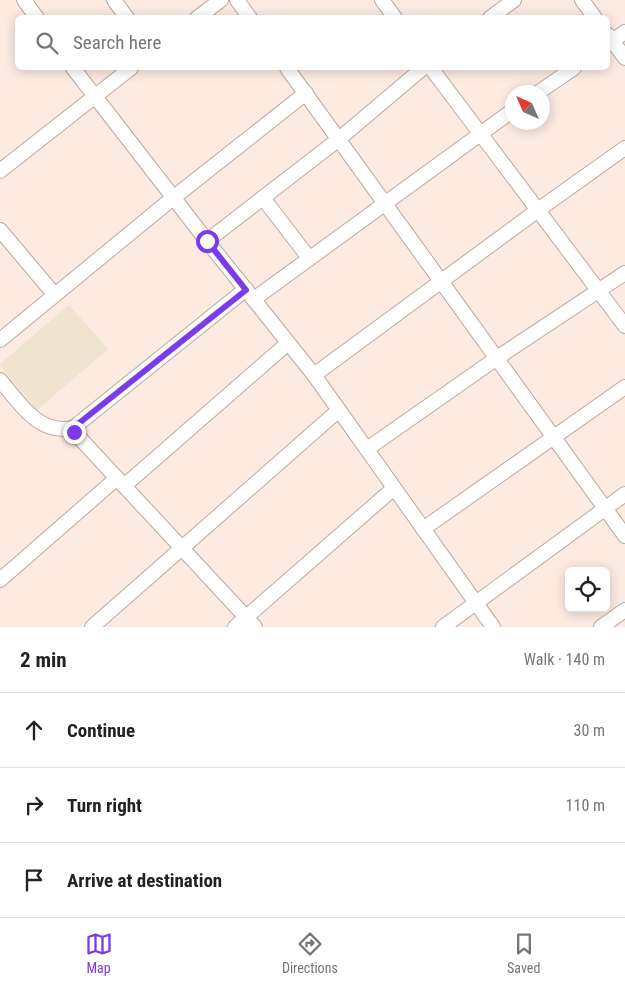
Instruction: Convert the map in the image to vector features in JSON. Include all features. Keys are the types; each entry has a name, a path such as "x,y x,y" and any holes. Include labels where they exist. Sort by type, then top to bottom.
{"street":[{"path":"24,0 35,15"},
{"path":"114,0 125,15"},
{"path":"201,15 220,0"},
{"path":"237,0 248,15"},
{"path":"382,0 392,15"},
{"path":"494,15 514,0"},
{"path":"582,0 593,15"},
{"path":"610,40 625,32"},
{"path":"610,41 625,58"},
{"path":"74,70 173,198 314,375 493,627"},
{"path":"0,171 128,70"},
{"path":"289,70 625,536"},
{"path":"207,241 339,139 421,70"},
{"path":"433,70 482,133 625,326"},
{"path":"549,85 571,70"},
{"path":"0,340 54,294 306,93"},
{"path":"0,380 36,421 52,429 73,428 250,294 310,258 505,116"},
{"path":"314,375 625,148"},
{"path":"263,198 310,258"},
{"path":"0,230 54,294"},
{"path":"367,449 625,272"},
{"path":"0,580 288,343"},
{"path":"423,528 625,386"},
{"path":"92,627 339,410"},
{"path":"73,428 76,434 250,622"},
{"path":"235,627 250,622 394,488"},
{"path":"443,627 625,494"},
{"path":"601,627 625,610"}],"shaded area":[{"path":"69,305 108,349 37,410 0,364"}],"route":[{"path":"74,432 73,428 246,290 207,241"}]}
